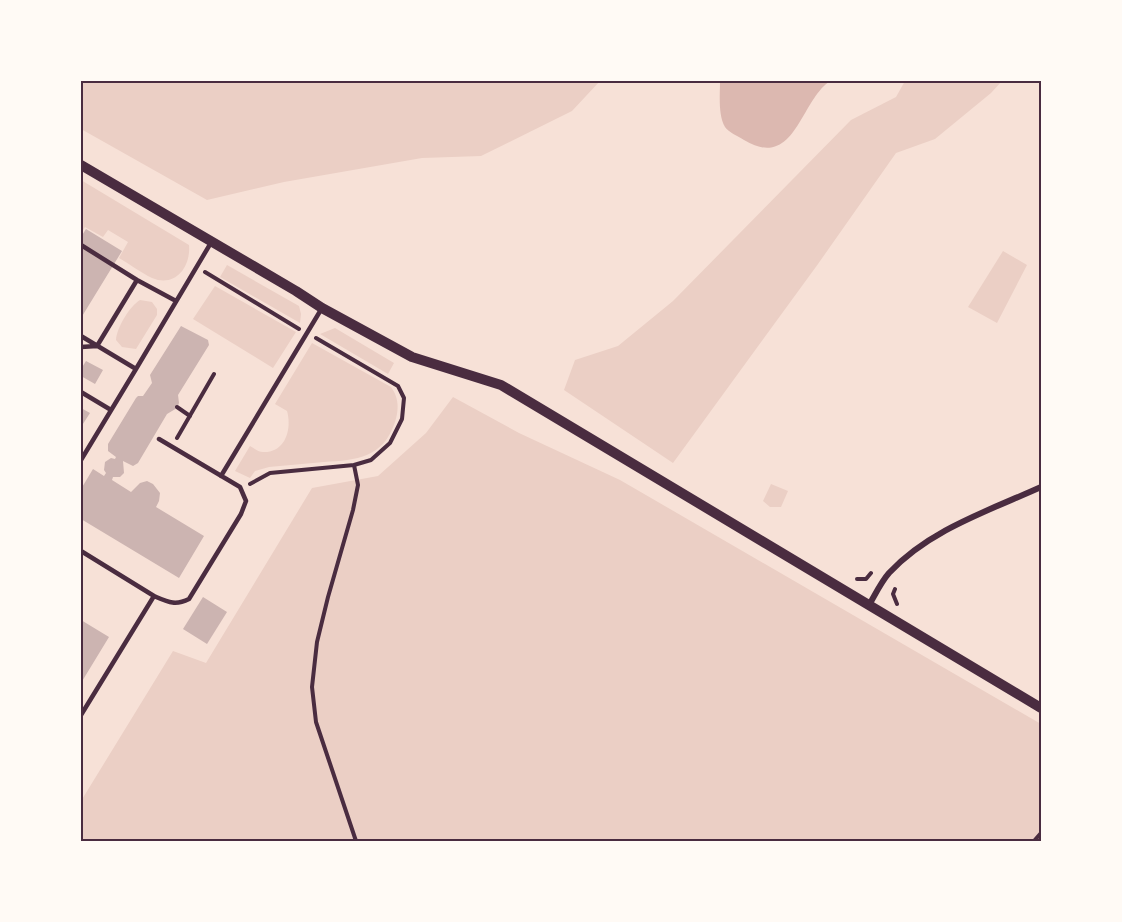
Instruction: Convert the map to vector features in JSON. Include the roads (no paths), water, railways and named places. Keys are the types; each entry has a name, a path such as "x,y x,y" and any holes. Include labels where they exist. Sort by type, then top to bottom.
{"street":[{"path":"81,165 322,308 412,357 501,386 1041,708"},
{"path":"869,605 887,575 912,551 944,530 1041,487"}],"lane":[{"path":"81,460 212,241"},
{"path":"81,245 176,301"},
{"path":"97,346 137,280"},
{"path":"221,476 322,308"},
{"path":"81,336 136,369"},
{"path":"81,347 97,346"},
{"path":"81,392 111,410"},
{"path":"81,551 171,604 180,603 189,598 241,514 246,501 240,487 159,439"},
{"path":"81,715 154,596"}]}
